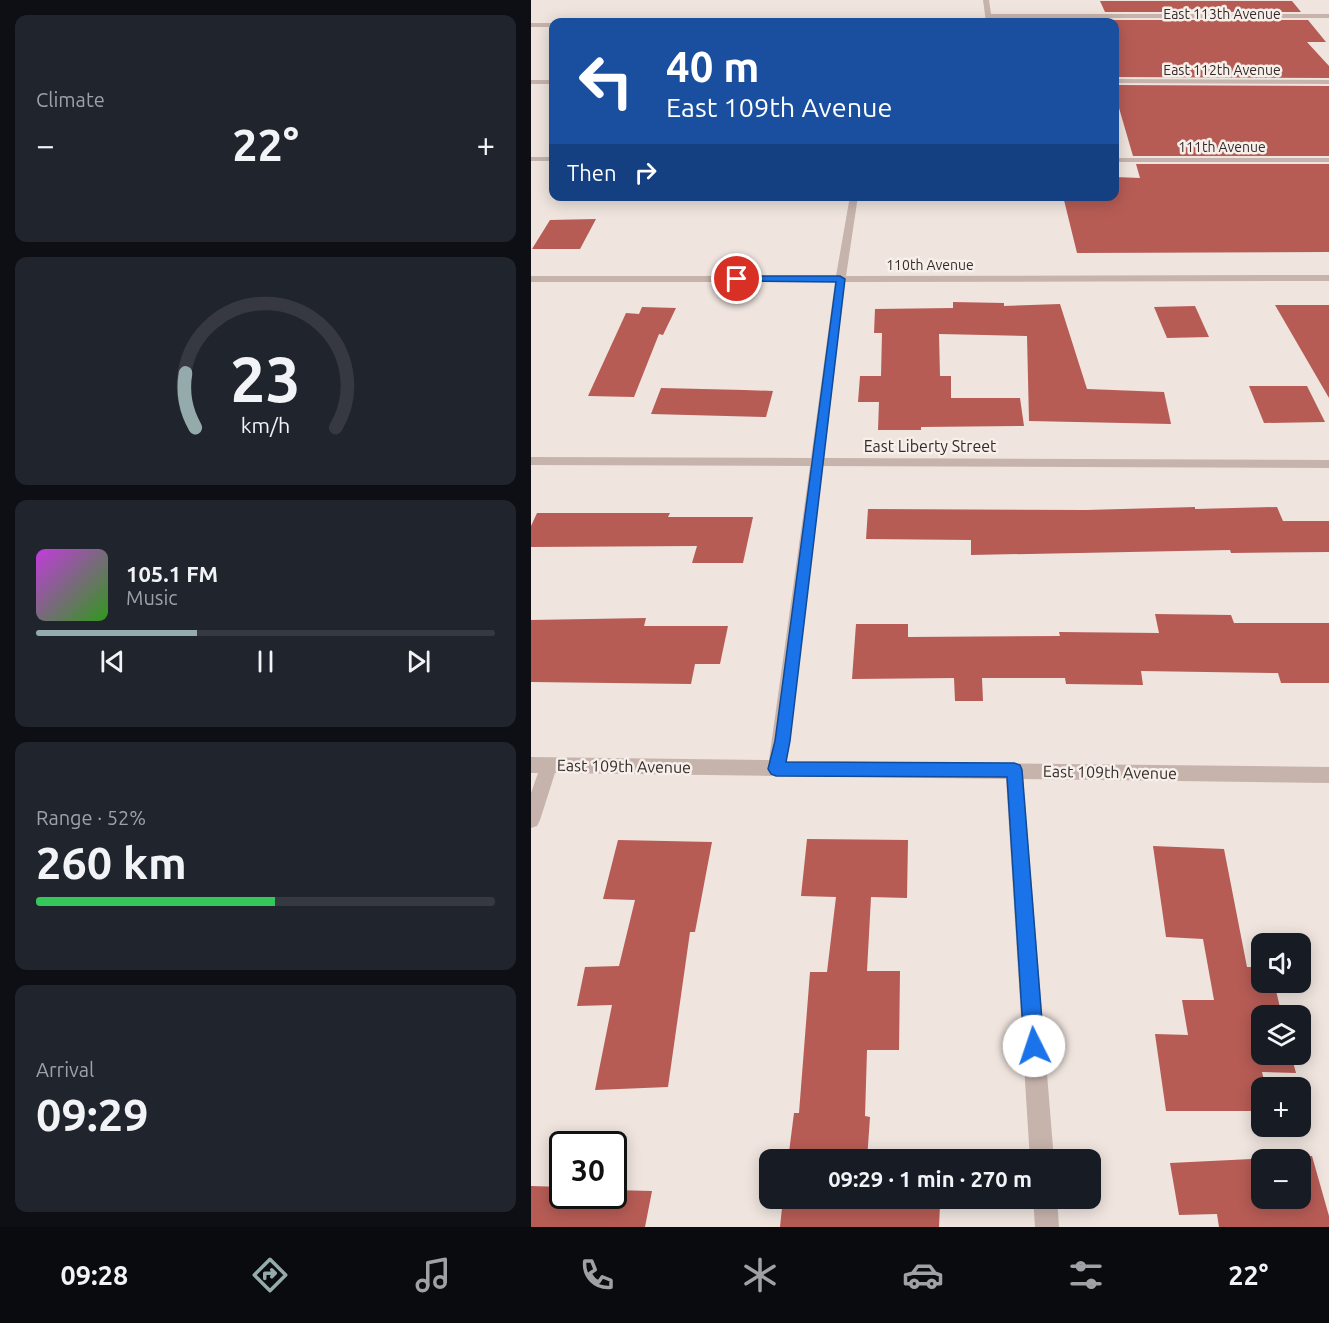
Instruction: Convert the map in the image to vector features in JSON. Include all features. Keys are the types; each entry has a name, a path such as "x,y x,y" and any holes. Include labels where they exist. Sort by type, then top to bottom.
{"street":[{"path":"985,0 988,18"},
{"path":"1119,18 1329,16"},
{"path":"531,25 549,25"},
{"path":"531,81 549,82"},
{"name":"East 112th Avenue","path":"1119,81 1329,82"},
{"path":"531,159 549,159"},
{"name":"111th Avenue","path":"1119,160 1329,160"},
{"path":"776,769 782,741 840,279 853,201"},
{"name":"110th Avenue","path":"531,279 1329,278"},
{"name":"East Liberty Street","path":"531,461 1329,464"},
{"path":"531,820 540,765"},
{"name":"East 109th Avenue","path":"540,765 1329,775"},
{"path":"1014,770 1041,1149"},
{"path":"1046,1209 1047,1227"}],"building":[{"path":"1100,1 1292,1 1301,12 1105,12"},
{"path":"1119,20 1308,20 1326,42 1307,42 1329,66 1329,78 1119,77"},
{"path":"1119,85 1329,86 1329,156 1133,156 1119,108"},
{"path":"1136,164 1329,164 1329,252 1077,253 1064,201 1119,201 1119,177 1140,178"},
{"path":"596,219 580,249 532,249 550,220"},
{"path":"953,302 1004,303 1004,306 1060,304 1087,389 1164,392 1171,424 1029,421 1027,336 939,334 940,376 951,376 951,398 1020,398 1024,426 921,427 921,430 878,430 879,402 858,402 860,376 881,376 882,333 874,333 875,309 953,308"},
{"path":"1275,305 1329,305 1329,398"},
{"path":"1195,306 1209,337 1167,338 1154,307"},
{"path":"642,307 676,308 663,335 659,334 634,397 588,396 626,313 639,314"},
{"path":"1249,386 1307,386 1325,422 1264,423"},
{"path":"661,388 773,391 766,417 651,414"},
{"path":"1195,507 1195,509 1277,507 1283,521 1329,521 1329,552 1231,553 1230,550 971,555 971,540 866,539 868,509 1086,510"},
{"path":"537,513 670,513 668,517 753,517 743,563 692,563 697,546 531,547 531,526"},
{"path":"1155,614 1231,615 1234,623 1329,623 1329,683 1281,683 1278,673 1141,671 1143,685 1066,684 1065,678 982,678 983,701 955,701 954,678 852,679 856,624 908,624 908,637 1060,636 1059,632 1159,633"},
{"path":"646,618 644,626 728,626 720,664 695,664 691,684 531,682 531,620"},
{"path":"807,839 908,840 907,898 871,897 867,971 900,971 899,1050 867,1050 865,1116 870,1117 868,1149 789,1149 794,1113 799,1113 810,972 827,972 836,897 801,896"},
{"path":"618,840 712,842 695,932 690,932 668,1087 595,1090 612,1005 577,1006 585,967 619,966 635,900 603,899"},
{"path":"1153,846 1224,849 1247,967 1251,967 1251,993 1277,993 1279,1005 1251,1005 1251,1065 1294,1065 1296,1073 1262,1072 1263,1077 1251,1077 1251,1111 1166,1111 1155,1034 1188,1035 1182,1000 1214,1000 1203,939 1166,937"},
{"path":"1312,1156 1329,1216 1329,1227 1219,1227 1217,1214 1179,1215 1170,1163 1251,1159 1251,1209 1311,1209"},
{"path":"531,1186 549,1187 549,1209 627,1209 627,1190 652,1191 645,1227 531,1227"},
{"path":"782,1209 940,1209 939,1227 780,1227"}],"route":[{"path":"737,279 840,279 782,741 776,769 1014,770 1034,1046"}]}
